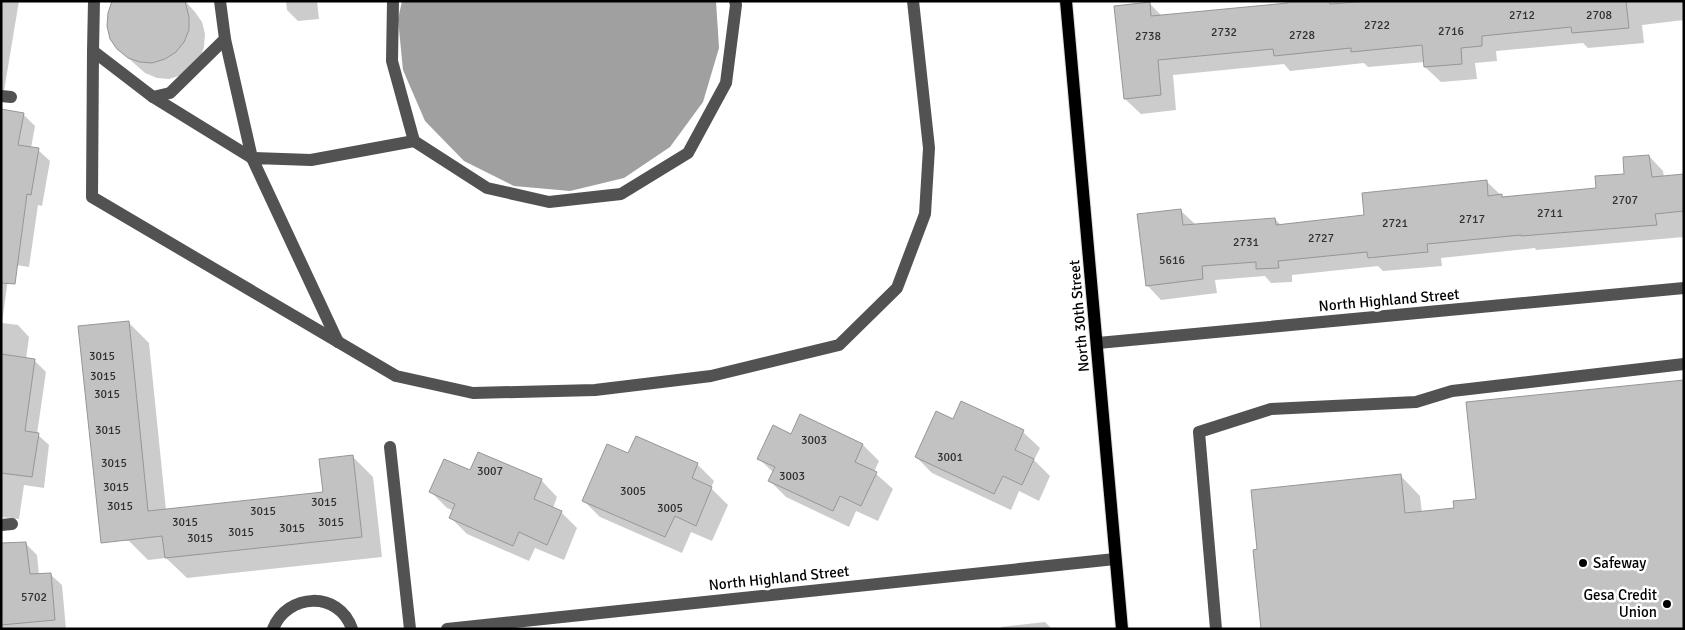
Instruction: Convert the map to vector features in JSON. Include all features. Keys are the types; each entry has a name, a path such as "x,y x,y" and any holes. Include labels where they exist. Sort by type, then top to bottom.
{"main road":[{"name":"North 30th Street","path":"1066,1 1122,629"}],"street":[{"path":"94,1 92,197 396,376 473,393 595,390 701,377 840,345 897,288 925,214 929,148 913,1"},
{"path":"220,1 224,39 252,158 338,342"},
{"path":"393,1 392,61 414,141 487,188 548,202 620,194 688,153 726,83 736,5 734,1"},
{"path":"153,97 170,93 224,39"},
{"path":"93,51 153,97 252,158 310,160 414,141"},
{"name":"North Highland Street","path":"1098,343 1684,288"},
{"path":"1216,629 1199,432 1271,409 1416,402 1452,391 1684,364"},
{"path":"390,447 410,629"},
{"name":"North Highland Street","path":"447,629 1115,559"},
{"path":"273,629 276,621 284,611 295,604 308,600 321,601 334,606 344,614 352,629"}],"shaded area":[{"path":"402,1 716,1 719,48 703,102 670,147 624,178 570,191 514,186 464,161 425,121 403,70 398,19"}],"building":[{"path":"112,1 185,1 189,17 189,30 184,42 176,52 165,59 152,63 128,58 117,49 110,39 107,26 108,13"},
{"path":"1288,1 1329,1 1330,4 1369,1 1626,1 1629,28 1572,33 1571,27 1482,36 1482,46 1461,48 1462,64 1424,67 1422,45 1351,52 1351,48 1274,56 1273,49 1158,60 1161,95 1124,99 1114,6 1150,2 1151,16 1288,3"},
{"path":"1,109 24,113 18,145 39,148 31,195 27,194 15,284 1,283"},
{"path":"1649,155 1652,177 1684,174 1684,211 1655,214 1657,225 1427,244 1428,252 1368,258 1367,252 1278,261 1279,268 1256,269 1256,262 1202,266 1203,279 1146,286 1137,214 1181,209 1183,225 1275,218 1276,225 1364,215 1362,193 1487,180 1488,196 1502,194 1502,197 1596,188 1595,176 1624,174 1623,157"},
{"path":"129,321 148,511 323,492 319,459 353,455 362,537 165,558 162,536 101,543 78,326"},
{"path":"1,354 35,359 25,431 39,433 32,477 1,473"},
{"name":"Safeway","path":"1684,380 1684,629 1261,629 1253,550 1257,549 1251,490 1401,474 1405,513 1454,508 1453,501 1476,499 1466,402"},
{"path":"961,401 1024,430 1015,450 1034,459 1022,485 1003,476 994,494 915,457 936,411 953,419"},
{"path":"800,414 863,444 855,462 877,472 861,506 840,496 833,511 768,481 775,467 757,459 773,425 791,434"},
{"path":"636,436 698,463 692,478 712,487 696,526 675,516 665,537 582,501 607,444 628,453"},
{"path":"478,452 542,479 534,499 562,511 547,545 519,532 513,546 449,518 455,504 429,492 444,459 470,470"},
{"path":"26,542 30,574 51,573 55,620 1,625 1,543"}],"place":[{"name":"Safeway","path":"1583,563"},
{"name":"Gesa Credit Union","path":"1667,604"}]}
